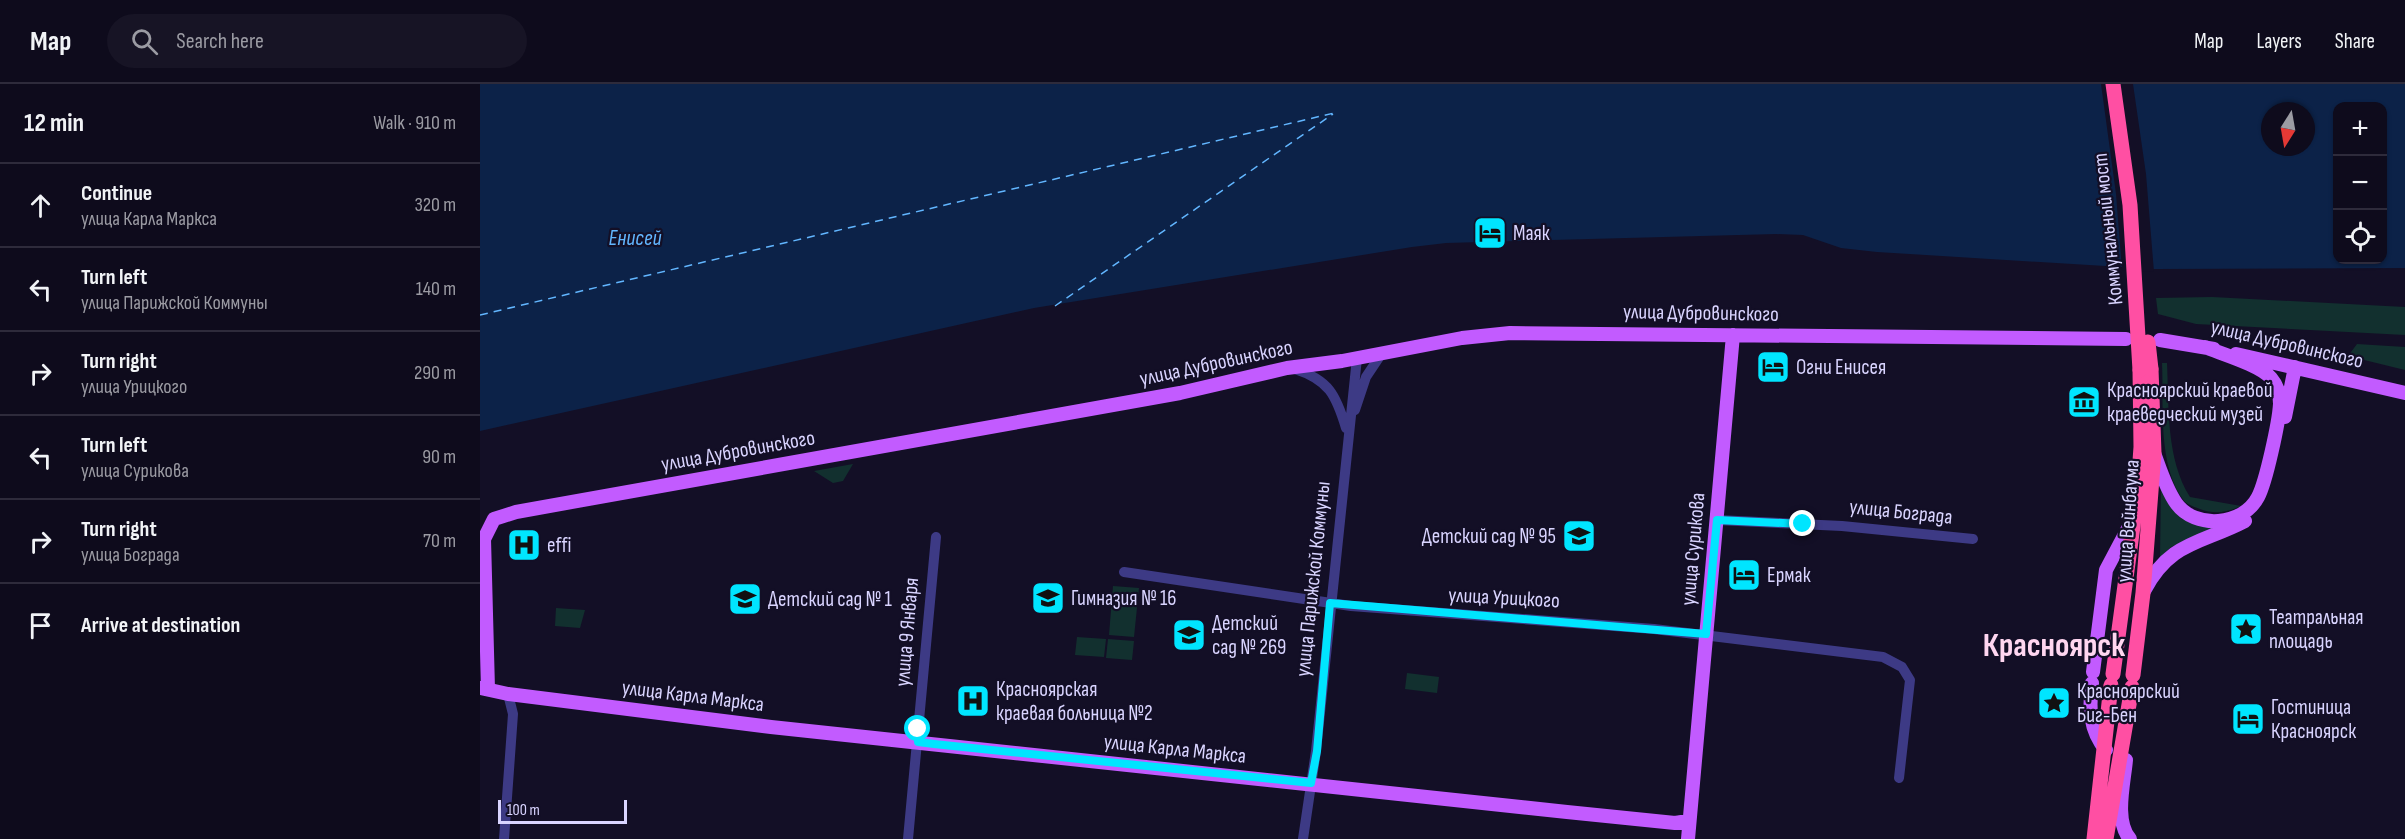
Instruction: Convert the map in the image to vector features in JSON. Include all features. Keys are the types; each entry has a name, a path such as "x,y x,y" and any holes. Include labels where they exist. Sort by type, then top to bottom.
{"highway":[{"name":"Коммунальный мост","path":"2113,84 2130,205 2145,369"},
{"name":"Коммунальный мост","path":"2121,84 2136,192 2145,369"},
{"name":"улица Вейнбаума","path":"2106,839 2127,717 2143,593 2154,453 2145,369"},
{"name":"улица Вейнбаума","path":"2094,839 2141,447 2145,369"}],"main road":[{"name":"улица Дубровинского","path":"484,688 484,539 494,519 501,515 1180,393 1292,368 1462,338 1525,332 2126,339"},
{"name":"улица Сурикова","path":"1688,839 1733,335"},
{"name":"улица Дубровинского","path":"2160,340 2205,347 2405,393"},
{"path":"2154,453 2175,503 2196,517 2223,521 2237,517 2249,509 2258,498 2278,412 2278,390 2271,378 2257,369 2205,347"},
{"path":"2143,593 2160,564 2177,550 2245,521 2256,514 2266,501 2273,479 2295,367"},
{"path":"2106,750 2098,740 2088,709 2106,570 2133,519"},
{"name":"улица Карла Маркса","path":"484,688 507,694 918,742 1674,823 1688,821"},
{"path":"2127,717 2121,814 2123,831 2130,839"}],"street":[{"path":"1347,433 1366,377 1382,353"},
{"name":"улица Парижской Коммуны","path":"1303,839 1317,751 1347,433 1357,358"},
{"path":"1292,368 1309,373 1328,387 1336,398 1347,433"},
{"name":"улица Бограда","path":"1717,520 1842,526 1974,539"},
{"name":"улица 9 Января","path":"908,839 936,537"},
{"name":"улица Урицкого","path":"1124,572 1330,603 1706,634 1883,657 1902,667 1910,680 1899,778"},
{"path":"504,839 513,714 507,694"}],"green space":[{"path":"2212,297 2405,307 2405,335 2196,324 2158,314 2156,298"},
{"path":"2357,344 2405,347 2405,370 2348,356"},
{"path":"2162,363 2167,363 2173,450 2182,482 2190,497 2241,506 2221,512 2206,511 2184,501 2175,486 2169,470 2164,435"},
{"path":"853,464 843,481 833,483 814,471"},
{"path":"2161,483 2170,499 2215,526 2213,530 2171,547 2160,558"},
{"path":"1113,586 1139,588 1134,637 1109,635"},
{"path":"556,608 585,610 580,628 555,626"},
{"path":"1077,637 1106,639 1104,657 1075,655"},
{"path":"1108,639 1134,641 1132,660 1106,658"},
{"path":"1407,673 1439,677 1437,693 1405,689"}],"water":[{"name":"Енисей","path":"480,84 2405,84 2405,268 2154,269 1877,252 1841,248 1803,235 1776,234 1446,243 1034,308 480,431"}],"pier":[{"path":"2101,84 2133,84 2146,174 2154,272 2122,270 2116,194"}],"ferry route":[{"path":"480,315 1334,113"},
{"path":"1055,306 1333,114"}],"place":[{"name":"Маяк","path":"1490,233"},
{"name":"Огни Енисея","path":"1773,367"},
{"name":"Красноярский краевой краеведческий музей","path":"2084,402"},
{"name":"Детский сад № 95","path":"1579,536"},
{"name":"effi","path":"524,545"},
{"name":"Ермак","path":"1744,575"},
{"name":"Гимназия № 16","path":"1048,598"},
{"name":"Детский сад № 1","path":"745,599"},
{"name":"Театральная площадь","path":"2246,629"},
{"name":"Детский сад № 269","path":"1189,635"},
{"name":"Красноярская краевая больница №2","path":"973,701"},
{"name":"Красноярский Биг-Бен","path":"2054,703"},
{"name":"Гостиница Красноярск","path":"2248,719"}],"district":[{"name":"Красноярск","path":"2054,646"}],"route":[{"path":"918,729 918,742 1311,783 1317,751 1330,603 1706,634 1717,520 1803,524"}]}
